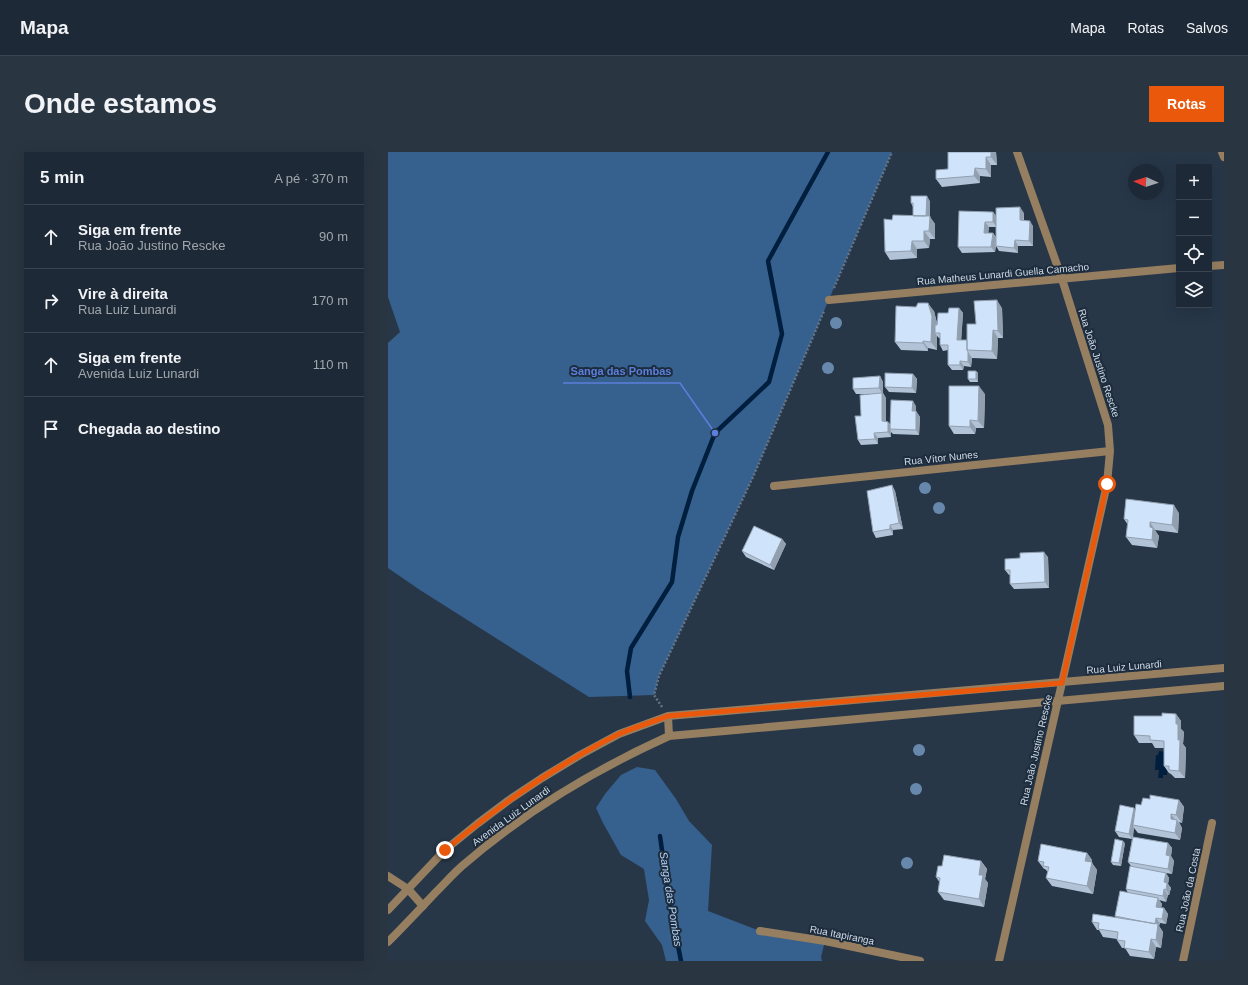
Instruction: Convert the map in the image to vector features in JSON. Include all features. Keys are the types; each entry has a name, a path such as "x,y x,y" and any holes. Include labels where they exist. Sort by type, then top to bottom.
{"street":[{"name":"Rua João Justino Rescke","path":"999,961 1107,484 1110,451 1108,424 1062,278 1017,152"},
{"path":"1222,152 1224,157"},
{"path":"1212,266 1224,265"},
{"name":"Rua Matheus Lunardi Guella Camacho","path":"829,300 1176,268"},
{"name":"Rua Vítor Nunes","path":"774,486 1110,451"},
{"name":"Rua Luiz Lunardi","path":"668,716 1224,668"},
{"path":"668,716 668,736 1224,686"},
{"name":"Avenida Luiz Lunardi","path":"388,910 450,846 482,820 536,782 580,754 619,734 668,716"},
{"name":"Avenida Luiz Lunardi","path":"388,942 460,867 490,842 554,797 591,774 668,736"},
{"name":"Rua João da Costa","path":"1183,961 1212,823"},
{"path":"388,876 408,889 423,906"},
{"name":"Rua Itapiranga","path":"760,931 824,941 920,961"}],"path":[{"path":"668,716 654,696 659,676 753,477 892,152"}],"shaded area":[{"path":"388,152 892,152 753,477 659,676 654,695 589,697 420,590 388,568 388,343 400,332 388,297"},
{"path":"1159,751 1168,752 1167,775 1163,775 1163,778 1158,778 1159,770 1155,770 1156,755 1158,755"},
{"path":"637,767 655,770 676,799 689,821 712,845 708,911 760,931 825,941 821,957 822,961 666,961 662,945 645,921 649,900 644,869 621,855 596,808 605,794 621,775"}],"building":[{"path":"948,152 991,152 991,157 986,157 986,169 975,168 974,176 936,179 936,170 948,169"},
{"path":"911,196 927,196 926,216 913,216 913,203 911,203"},
{"path":"1020,207 1020,220 1030,221 1029,241 1015,240 1014,248 996,246 996,208"},
{"path":"959,211 993,212 993,222 985,222 984,233 993,233 991,247 958,247"},
{"path":"893,215 930,216 929,231 924,231 924,241 912,241 911,251 885,252 884,219 892,220"},
{"path":"997,300 998,331 993,330 992,351 967,350 967,324 976,324 974,301"},
{"path":"918,303 928,303 932,316 931,342 895,342 896,306 916,307"},
{"path":"949,308 959,308 957,340 967,340 968,362 960,361 960,365 948,365 948,345 940,345 940,333 935,333 938,313 948,313"},
{"path":"968,371 976,371 976,379 968,379"},
{"path":"885,373 913,374 912,388 885,387"},
{"path":"880,376 879,388 853,389 853,378"},
{"path":"949,386 979,386 978,421 970,420 970,427 949,426"},
{"path":"882,393 882,421 888,422 888,432 874,433 875,439 858,440 855,416 861,416 860,395"},
{"path":"891,400 913,401 912,411 916,411 916,430 890,429"},
{"path":"892,485 899,523 890,525 890,529 873,532 867,491"},
{"path":"1126,499 1174,505 1172,525 1150,522 1150,527 1153,528 1152,540 1126,537 1128,520 1124,519"},
{"path":"754,526 782,539 770,565 742,551"},
{"path":"1044,552 1045,582 1010,584 1010,570 1005,570 1005,559 1020,558 1020,553"},
{"path":"1162,713 1176,714 1176,724 1178,724 1178,740 1180,740 1179,771 1169,770 1169,766 1164,766 1164,741 1150,740 1150,736 1134,735 1134,716 1162,716"},
{"path":"1150,795 1179,800 1176,815 1171,814 1171,819 1177,820 1175,833 1133,825 1136,804 1141,805 1143,798 1150,799"},
{"path":"1120,805 1134,808 1129,834 1115,831"},
{"path":"1133,837 1168,843 1166,855 1170,856 1168,869 1128,862"},
{"path":"1115,839 1123,841 1119,863 1111,862"},
{"path":"1041,844 1087,853 1085,861 1092,862 1087,886 1046,878 1049,867 1043,866 1044,862 1038,861"},
{"path":"944,855 981,861 979,875 983,875 979,899 938,892 940,878 936,877 938,866 942,866"},
{"path":"1130,866 1166,873 1164,882 1167,883 1163,896 1126,889"},
{"path":"1120,891 1158,898 1156,907 1164,908 1162,919 1156,918 1155,924 1115,916"},
{"path":"1093,914 1158,924 1156,940 1151,939 1149,952 1124,948 1125,941 1117,940 1118,932 1098,929 1099,923 1092,922"}],"waterway":[{"name":"Sanga das Pombas","path":"630,697 627,671 631,648 672,582 678,537 692,491 715,433 769,382 782,334 768,261 828,152"},
{"name":"Sanga das Pombas","path":"660,836 669,900 681,961"}],"place":[{"name":"Sanga das Pombas","path":"715,433"}],"route":[{"path":"445,850 509,800 580,754 619,734 668,716 1062,683 1107,484"}]}
